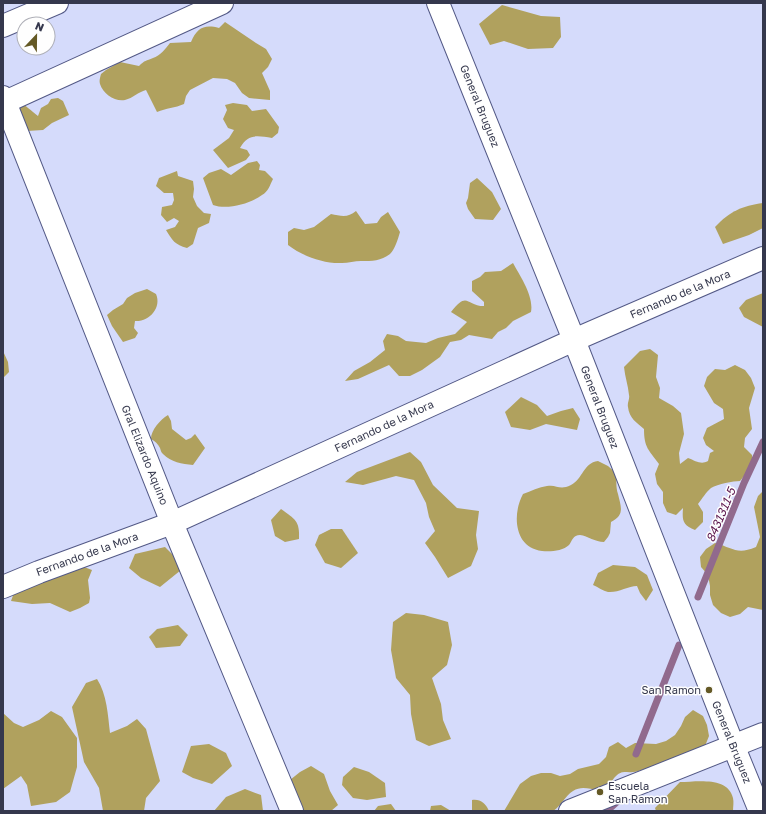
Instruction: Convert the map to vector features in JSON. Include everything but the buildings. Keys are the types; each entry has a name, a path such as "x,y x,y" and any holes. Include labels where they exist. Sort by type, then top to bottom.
{"street":[{"path":"3,26 57,3"},
{"path":"4,101 222,3"},
{"name":"General Bruguez","path":"438,3 574,340 760,811"},
{"name":"Gral Elizardo Aquino","path":"4,101 172,523 292,811"},
{"name":"Fernando de la Mora","path":"3,587 39,572 172,523 574,340 763,258"},
{"path":"570,811 763,734"}],"shaded area":[{"path":"502,5 541,16 560,17 561,37 553,48 528,49 504,41 490,45 479,24"},
{"path":"225,22 266,49 272,59 268,67 262,73 270,91 270,100 249,98 242,93 235,83 227,79 213,78 190,90 186,96 184,104 157,112 146,90 128,99 117,100 107,94 102,88 100,84 101,74 120,62 139,66 144,62 158,56 170,43 191,42 196,33 202,28 219,28"},
{"path":"58,98 63,101 69,115 52,123 43,130 27,131 15,109 18,101 38,116 41,108 48,104 51,99"},
{"path":"233,103 247,105 252,111 266,109 279,127 278,133 272,138 258,136 246,140 240,148 247,150 250,155 246,160 228,168 213,150 229,138 234,130 228,128 223,119 227,110 225,105"},
{"path":"257,161 260,165 259,170 265,171 273,179 269,188 264,194 251,201 238,205 225,207 213,205 203,178 209,173 221,169 231,175 248,163"},
{"path":"177,171 178,176 193,181 193,197 197,206 204,213 211,214 209,223 198,228 193,244 187,248 174,242 166,230 175,227 179,221 174,218 167,222 161,215 162,207 172,205 174,200 173,193 164,193 156,186 159,178"},
{"path":"477,178 492,192 501,209 493,220 475,219 468,209 466,203 470,183"},
{"path":"763,203 763,228 749,235 723,244 715,227 731,213 737,210"},
{"path":"356,211 365,224 377,223 381,217 388,212 400,232 395,247 390,254 376,260 335,263 321,261 300,253 288,245 288,232 294,228 304,230 314,227 331,214 347,216"},
{"path":"513,263 523,280 528,293 531,312 513,321 506,328 498,332 492,339 469,335 461,340 450,342 440,357 422,370 410,376 399,376 389,365 358,379 345,381 354,371 370,362 385,350 383,341 387,334 398,336 406,341 426,343 438,338 455,334 467,322 451,312 457,305 464,300 484,306 484,302 472,291 472,281 480,277 485,272 501,271"},
{"path":"147,289 156,294 156,309 149,317 140,321 135,321 134,328 138,333 135,338 123,342 112,326 107,315 123,304 127,298 135,293"},
{"path":"763,293 763,327 744,317 739,308 746,300"},
{"path":"650,349 658,355 656,377 660,388 659,398 673,406 681,413 684,434 679,453 680,464 688,458 701,463 708,461 710,453 714,451 706,445 703,438 707,428 724,419 723,409 714,403 704,386 707,377 715,369 725,370 735,365 745,370 751,378 755,388 749,408 752,429 745,438 744,447 752,455 753,465 740,481 718,485 707,491 698,504 703,512 703,522 695,530 684,522 683,508 676,515 667,512 663,503 663,492 657,484 655,474 659,464 646,445 644,429 634,420 629,411 629,396 624,367 640,351"},
{"path":"3,351 8,362 9,372 3,378"},
{"path":"521,397 537,405 547,416 573,408 580,419 577,430 546,424 530,430 511,427 505,412"},
{"path":"168,415 171,421 172,429 186,440 195,434 205,448 193,465 173,461 166,457 157,444 151,439 156,426"},
{"path":"410,452 421,462 433,485 457,508 479,511 476,535 478,549 471,566 448,578 425,543 435,531 429,517 426,503 414,480 396,476 363,485 345,482 357,472"},
{"path":"598,461 608,466 617,474 616,482 621,507 618,516 611,522 610,533 604,542 578,535 574,537 569,545 556,551 542,551 533,549 526,544 518,529 517,520 517,511 523,494 538,488 550,486 567,487 578,479 589,465"},
{"path":"763,491 763,610 748,607 740,614 730,617 721,613 713,605 710,595 708,575 701,567 700,557 706,549 715,543 739,551 756,547 760,537 754,507 758,496"},
{"path":"281,509 296,521 299,528 299,539 285,542 275,536 271,520"},
{"path":"331,529 342,529 358,553 341,568 325,563 315,545 319,535"},
{"path":"165,547 174,556 181,570 160,587 141,578 129,568 135,554"},
{"path":"71,562 92,570 88,580 90,598 89,603 70,612 50,603 32,604 11,601 15,590"},
{"path":"613,565 635,567 647,575 653,590 646,601 637,586 608,592 593,585 598,573"},
{"path":"406,613 424,615 448,622 452,645 447,665 432,678 441,704 443,720 451,739 429,746 416,740 411,714 410,695 396,678 391,650 393,622"},
{"path":"178,625 188,635 180,646 156,648 149,637 157,629"},
{"path":"97,679 105,698 110,733 127,726 137,719 146,729 160,781 146,798 144,811 103,811 99,788 84,762 72,707 86,683"},
{"path":"693,710 703,716 707,725 709,736 705,746 654,771 644,769 636,772 620,773 603,789 577,789 570,793 553,811 504,811 520,784 531,776 541,773 551,773 560,776 570,774 578,769 599,764 606,757 609,747 618,742 626,748 635,743 656,744 666,741 675,735 685,717"},
{"path":"51,711 62,717 77,738 77,767 70,792 56,802 31,806 27,785 21,776 3,789 3,713 14,723 23,727 39,720"},
{"path":"209,744 226,753 232,766 212,784 193,778 182,772 191,746"},
{"path":"311,766 324,774 330,791 338,805 331,811 302,811 290,780"},
{"path":"354,767 369,772 385,783 386,797 367,800 353,798 342,785 343,777"},
{"path":"702,781 718,783 725,786 730,791 733,798 733,811 656,811 655,808 680,782"},
{"path":"245,789 261,795 263,811 214,811 226,797"},
{"path":"472,800 482,802 489,811 472,811"},
{"path":"391,804 396,811 374,811 378,806"},
{"path":"441,805 451,811 430,811 431,806"}],"waterway":[{"name":"8431311-5","path":"698,597 744,483 763,442"},
{"name":"8431311-5","path":"636,754 679,645"},
{"name":"8431311-5","path":"607,811 617,802"}],"place":[{"name":"San Ramon","path":"709,690"},
{"name":"Escuela San Ramon","path":"600,792"}]}
